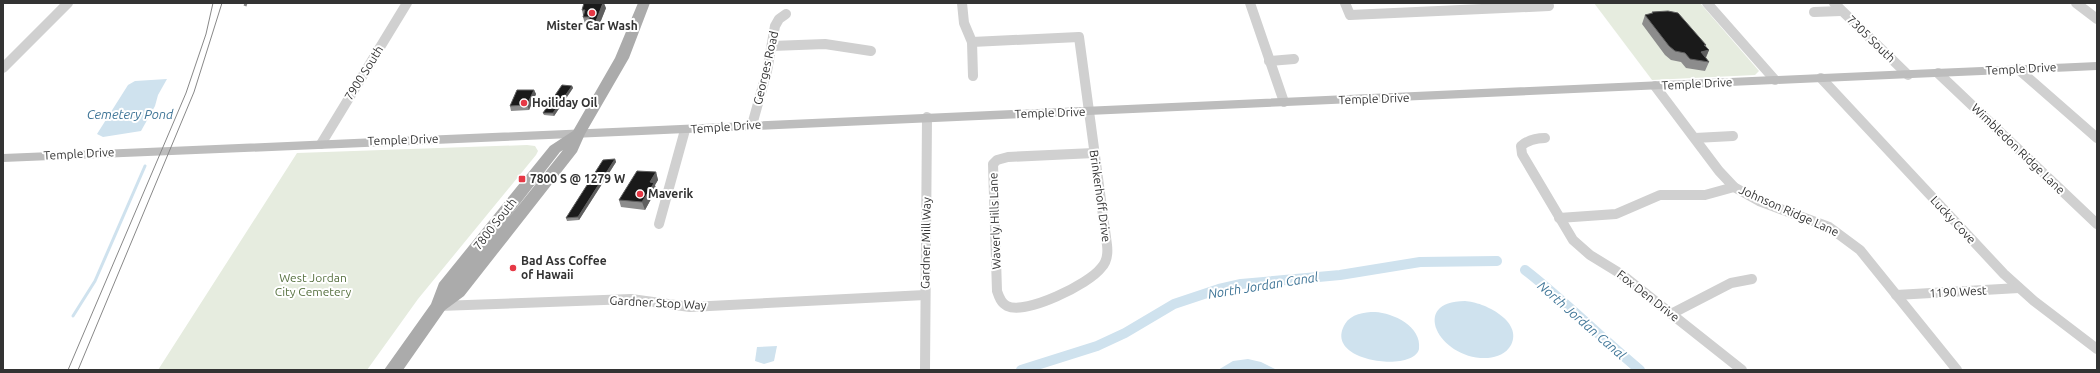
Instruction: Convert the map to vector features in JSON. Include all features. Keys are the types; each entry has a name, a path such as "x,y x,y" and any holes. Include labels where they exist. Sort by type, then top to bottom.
{"main road":[{"name":"7800 South","path":"393,370 439,306 445,288 555,149 578,134 622,58 644,3"}],"street":[{"path":"3,68 68,3"},
{"name":"7900 South","path":"321,144 407,3"},
{"path":"962,3 964,23 972,42 973,76"},
{"path":"1250,3 1284,102"},
{"path":"1345,3 1350,14 1549,6 1546,3"},
{"path":"1707,3 1775,80"},
{"name":"7305 South","path":"1834,3 1908,75"},
{"path":"2076,3 2097,19"},
{"path":"1814,12 1842,11"},
{"name":"Georges Road","path":"752,125 767,71 777,23 786,14"},
{"name":"Brinkerhoff Drive","path":"972,42 1079,37 1107,245 1107,257 1103,266 1093,277 1081,284 1028,306 1015,308 1005,305"},
{"path":"772,46 825,44 871,51"},
{"path":"1269,61 1294,59"},
{"name":"Temple Drive","path":"3,158 685,130 752,125 927,117 2097,66"},
{"path":"2018,69 2097,138"},
{"name":"Wimbledon Ridge Lane","path":"1938,73 2097,224"},
{"name":"Lucky Cove","path":"1821,78 1985,254 2019,288 2097,350"},
{"name":"Johnson Ridge Lane","path":"1655,86 1719,171 1734,187 1759,201 1815,221 1844,237 1860,250 1958,370"},
{"name":"Gardner Mill Way","path":"925,370 927,117"},
{"path":"659,224 685,130"},
{"path":"1695,138 1733,136"},
{"name":"Fox Den Drive","path":"1545,138 1526,141 1521,146 1522,154 1566,231 1582,248 1621,274 1742,370"},
{"name":"Waverly Hills Lane","path":"1005,305 1000,301 997,291 993,164 997,160 1008,157 1094,153"},
{"path":"1559,218 1616,214 1626,211 1650,198 1660,195 1706,195 1734,187"},
{"path":"1671,314 1731,283 1752,279"},
{"name":"1190 West","path":"1896,295 2019,288"},
{"name":"Gardner Stop Way","path":"439,306 631,299 690,307 925,295"}],"green space":[{"path":"1594,3 1700,3 1759,71 1755,75 1652,80"},
{"name":"West Jordan City Cemetery","path":"527,145 535,146 538,151 536,155 418,299 367,370 158,370 297,153"}],"water":[{"name":"Cemetery Pond","path":"167,79 158,95 155,106 141,131 103,137 97,134 128,85 135,81"},
{"path":"1465,301 1473,302 1491,309 1500,314 1507,321 1512,328 1513,336 1511,345 1504,353 1488,358 1471,356 1456,350 1445,341 1437,331 1435,320 1438,310 1448,304"},
{"path":"1375,312 1398,318 1411,327 1419,341 1419,349 1413,356 1402,361 1387,362 1372,360 1357,355 1346,347 1341,337 1345,324 1358,314"},
{"path":"777,346 774,361 764,364 755,361 757,347"},
{"path":"1248,359 1261,362 1277,370 1218,370 1233,361"}],"building":[{"name":"Mister Car Wash","path":"584,3 603,3 596,21 588,21 590,17 583,17 585,10 582,10"},
{"path":"1668,11 1678,13 1706,45 1704,45 1709,50 1701,52 1709,62 1690,59 1685,53 1675,51 1669,46 1645,15 1653,13 1652,12"},
{"path":"562,85 572,86 553,113 543,113"},
{"path":"517,90 534,90 527,105 510,106"},
{"path":"615,159 578,217 566,218 603,160"},
{"path":"637,171 656,172 650,182 654,183 642,202 619,200"}],"waterway":[{"path":"73,316 95,281 145,166"},
{"name":"North Jordan Canal","path":"1021,370 1097,346 1125,333 1174,304 1219,289 1241,284 1340,275 1420,262 1497,261"},
{"name":"North Jordan Canal","path":"1525,270 1640,370"}],"tram line":[{"path":"68,370 186,93 206,34 213,3"},
{"path":"78,370 194,92 222,3"}],"place":[{"name":"Mister Car Wash","path":"592,13"},
{"name":"Hoiliday Oil","path":"524,103"},
{"name":"7800 S @ 1279 W","path":"522,179"},
{"name":"Maverik","path":"640,194"},
{"name":"Bad Ass Coffee of Hawaii","path":"513,268"}]}
